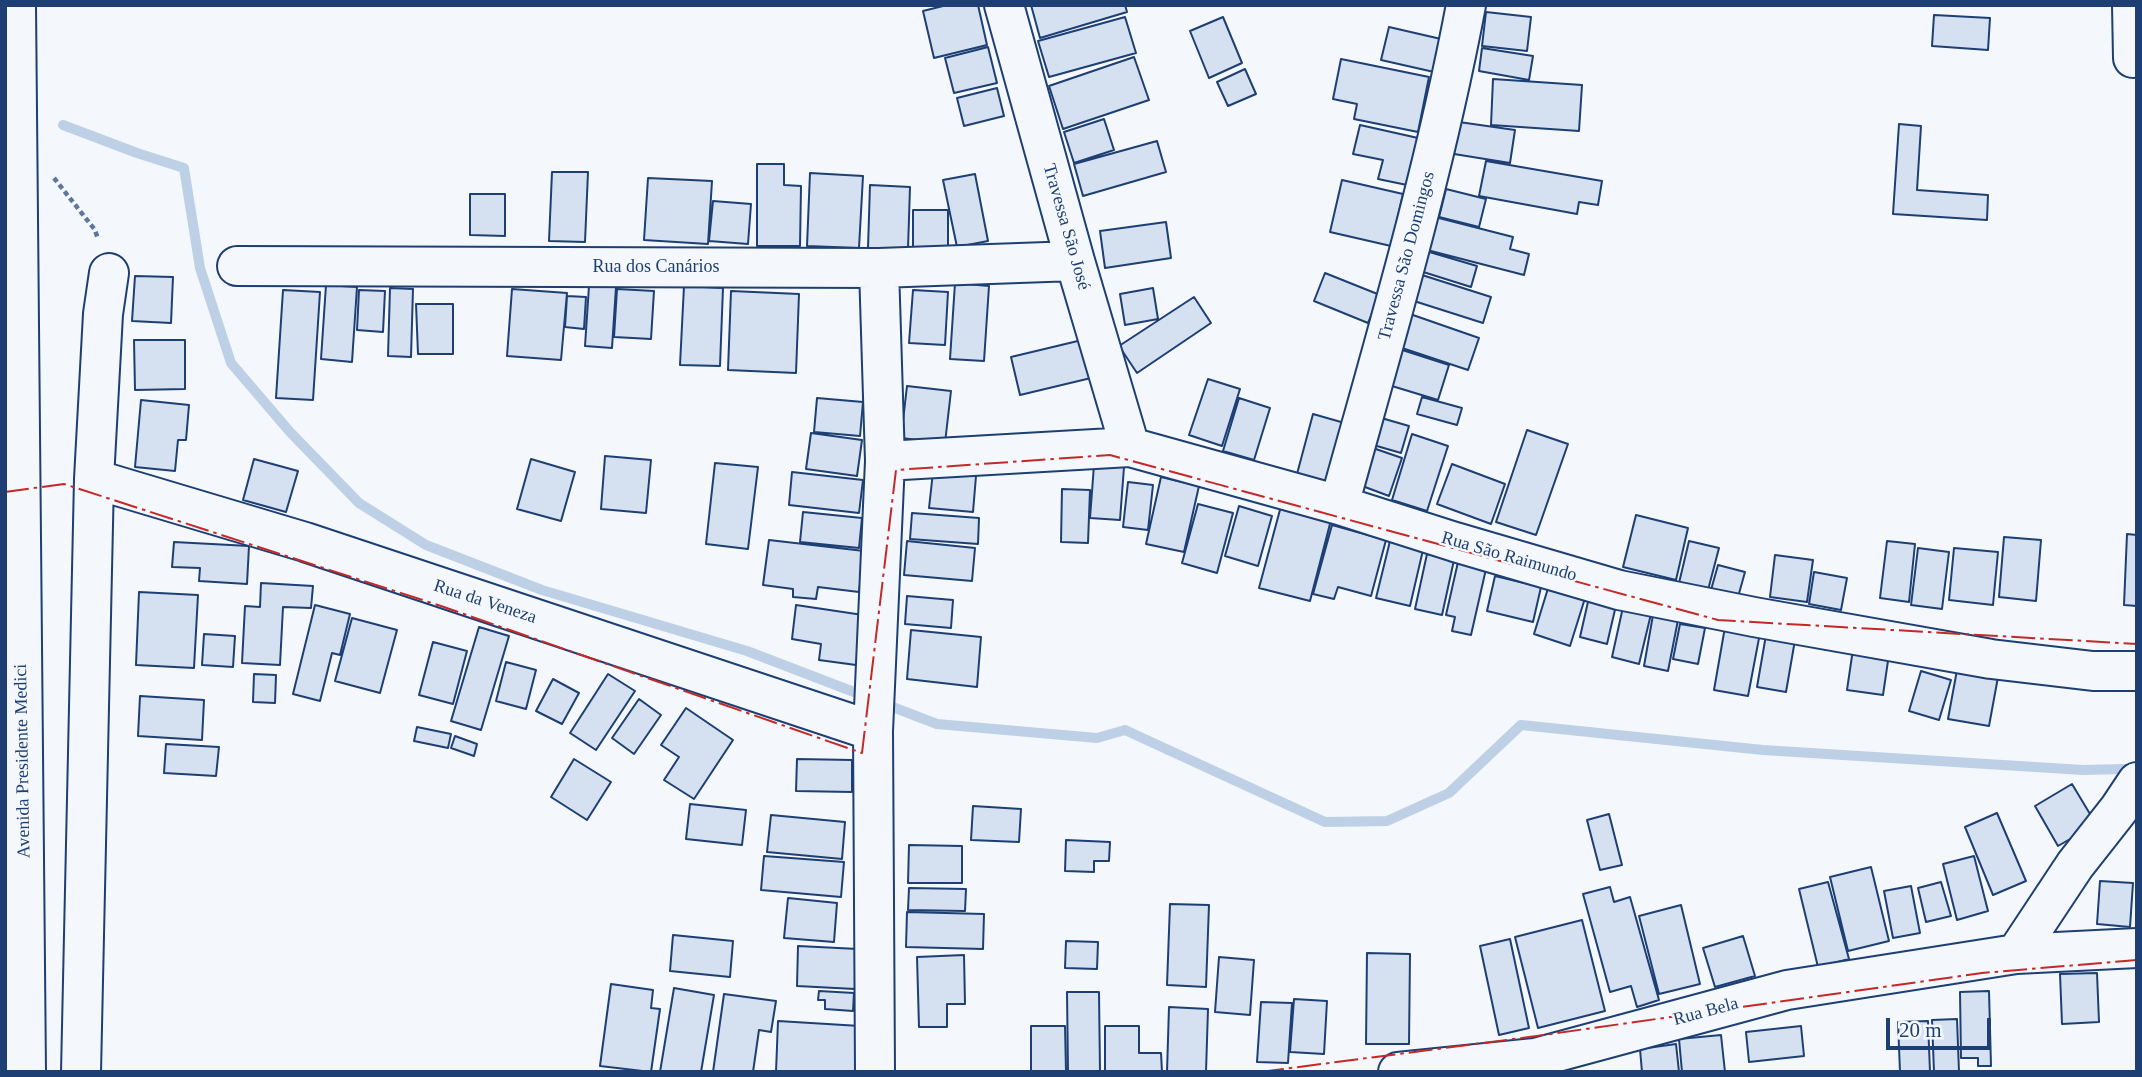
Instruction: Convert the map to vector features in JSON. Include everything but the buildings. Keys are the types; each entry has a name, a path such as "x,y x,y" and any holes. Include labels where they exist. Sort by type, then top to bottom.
{"street":[{"name":"Avenida Presidente Medici","path":"16,5 26,1056"},
{"name":"Travessa São José","path":"1004,5 1130,447"},
{"name":"Travessa São Domingos","path":"1339,505 1410,247 1453,76 1466,5"},
{"path":"2132,5 2133,58"},
{"name":"Rua dos Canários","path":"237,266 879,268 1075,261"},
{"path":"875,1072 874,728 885,461 879,268"},
{"path":"81,1072 94,480 103,314 109,273"},
{"name":"Rua São Raimundo","path":"885,461 1130,447 1339,505 1619,590 1992,659 2093,671 2137,671"},
{"name":"Rua da Veneza","path":"94,480 305,542 874,728"},
{"path":"2016,954 2075,866 2137,782"},
{"name":"Rua Bela","path":"1398,1072 1536,1065 1787,990 2016,954 2137,948"},
{"path":"26,1056 41,1059 58,1072"}],"path":[{"path":"17,155 47,169 65,190 95,230 109,273"}],"waterway":[{"path":"63,125 184,168 200,268 231,363 290,432 359,503 426,545 542,590 747,651 867,697"},
{"path":"882,703 937,724 1097,738 1125,730 1325,822 1387,821 1449,793 1521,725 1763,750 2083,770 2125,769"}],"power":[{"path":"5,492 64,484 441,606 862,753 896,470 1110,455 1718,620 2137,644"},
{"path":"1260,1072 1982,973 2137,960"}]}
